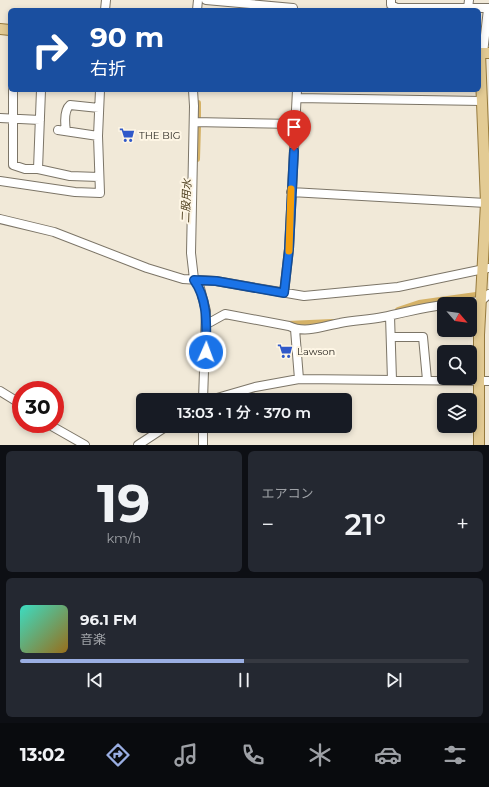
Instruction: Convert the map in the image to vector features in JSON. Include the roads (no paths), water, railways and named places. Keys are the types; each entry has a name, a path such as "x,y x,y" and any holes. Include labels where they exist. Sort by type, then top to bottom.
{"main road":[{"path":"479,445 484,381 481,301 486,268 487,197 483,53"}],"street":[{"path":"206,0 293,6"},
{"path":"390,0 391,5 397,8 469,4 488,9 483,53"},
{"path":"13,92 13,165 25,169 38,169 70,176 99,177"},
{"path":"38,169 41,92"},
{"path":"0,180 76,192 100,193 98,136 100,92"},
{"path":"193,92 194,122 191,253 194,280 203,297 207,324 203,393"},
{"path":"284,293 289,249 297,94 484,100"},
{"path":"66,131 67,107 70,105 99,108"},
{"path":"0,118 40,120"},
{"path":"194,122 295,124"},
{"path":"58,130 98,136"},
{"path":"291,192 487,197"},
{"path":"0,219 54,232 147,268 183,279 216,281 304,296 398,287 486,268"},
{"path":"477,301 481,301 489,294"},
{"path":"207,324 225,314 289,326 295,329 320,328 340,323 390,316 425,307 437,306"},
{"path":"390,316 392,380"},
{"path":"295,329 299,379"},
{"path":"391,337 423,337 427,380"},
{"path":"234,393 255,387 299,379 484,381"},
{"path":"0,392 12,399"},
{"path":"64,433 85,445"},
{"path":"138,445 157,433"},
{"path":"203,433 204,445"}],"waterway":[{"name":"二股用水","path":"198,103 198,117"},
{"name":"二股用水","path":"197,159 198,127"},
{"path":"398,310 419,303 476,295"},
{"path":"287,324 332,322"}],"place":[{"name":"THE BIG","path":"127,135"},
{"name":"Lawson","path":"285,351"}]}
